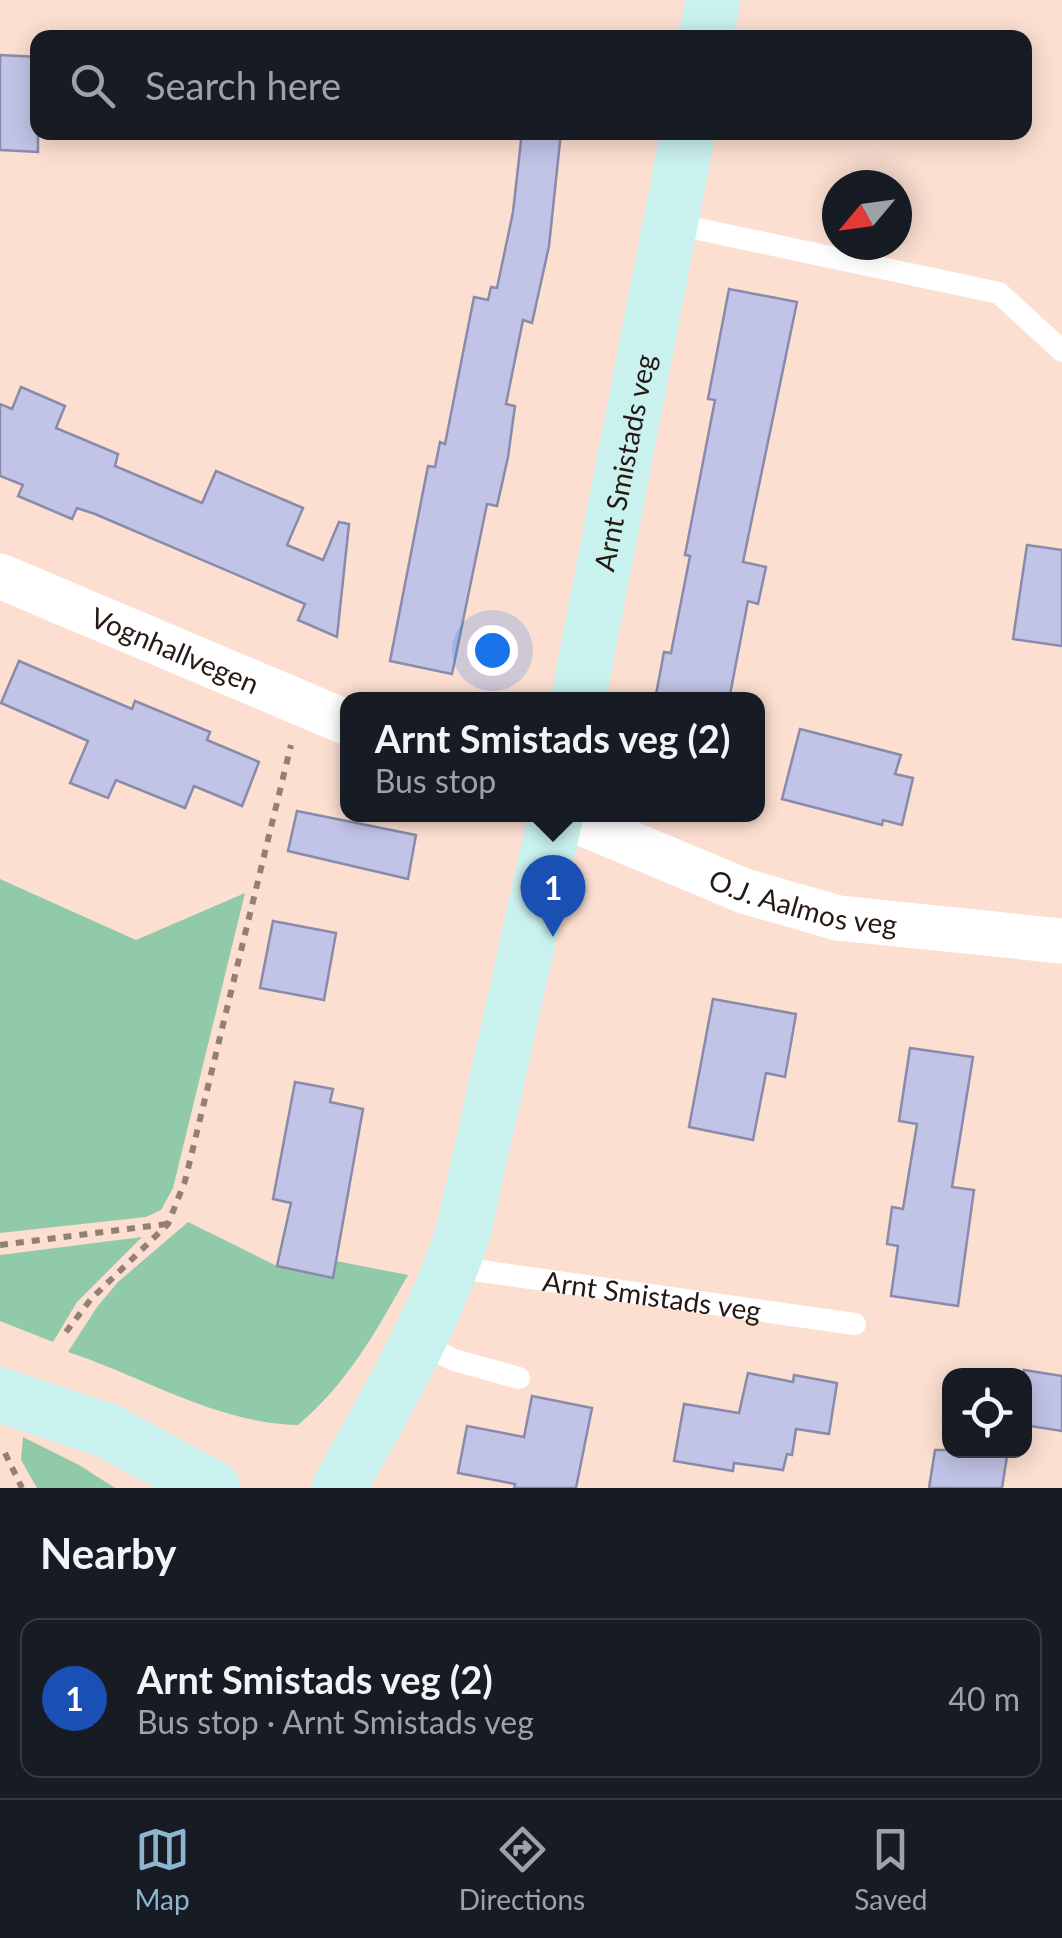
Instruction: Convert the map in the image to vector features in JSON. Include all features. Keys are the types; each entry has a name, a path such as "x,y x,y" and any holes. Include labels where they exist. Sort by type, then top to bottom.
{"street":[{"path":"707,30 713,0"},
{"name":"Arnt Smistads veg","path":"580,692 686,140"},
{"name":"Vognhallvegen","path":"0,576 340,721"},
{"path":"338,1488 418,1342 452,1267 464,1229 556,822"},
{"name":"O.J. Aalmos veg","path":"578,822 744,890 838,918 1062,941"},
{"path":"0,1395 106,1430 213,1488"}],"lane":[{"path":"670,223 999,293 1062,351"},
{"name":"Arnt Smistads veg","path":"452,1267 855,1324"},
{"path":"418,1342 454,1360 519,1378"}],"path":[{"path":"66,1332 90,1300 168,1224 185,1181 303,706"},
{"path":"0,1245 168,1224"},
{"path":"5,1452 22,1488"}],"green space":[{"path":"0,879 136,940 245,893 173,1188 161,1210 146,1217 0,1233"},
{"path":"188,1222 277,1266 332,1278 336,1261 408,1275 346,1374 298,1425 209,1408 68,1352 118,1282"},
{"path":"142,1237 77,1302 53,1342 0,1321 0,1255"},
{"path":"23,1437 115,1488 37,1488 21,1460"}],"building":[{"path":"0,55 30,57 30,140 38,140 38,152 0,150"},
{"path":"521,140 560,140 549,246 532,323 523,320 506,404 515,406 508,457 497,506 487,504 452,674 390,661 428,466 435,467 440,442 445,444 474,297 488,300 491,287 497,288 513,212"},
{"path":"729,289 797,302 743,562 766,567 758,604 748,601 731,692 656,692 664,652 671,653 690,556 685,555 715,400 708,399"},
{"path":"21,387 65,406 56,428 118,454 115,466 202,503 216,471 303,508 287,545 323,560 339,522 349,524 337,637 298,620 305,604 95,514 77,508 72,519 18,496 23,485 0,476 0,404 12,409"},
{"path":"1027,545 1062,550 1062,646 1013,639"},
{"path":"19,661 132,709 135,701 210,732 207,740 259,762 242,806 194,786 185,808 116,780 108,798 70,783 88,741 1,703"},
{"path":"800,729 901,755 895,774 913,778 902,825 883,820 882,825 782,799"},
{"path":"297,811 416,835 408,879 288,851"},
{"path":"273,921 336,933 324,1000 260,988"},
{"path":"713,999 796,1014 785,1077 766,1073 753,1140 689,1127"},
{"path":"910,1048 973,1057 952,1187 974,1190 958,1306 891,1296 898,1246 887,1244 892,1207 903,1209 917,1124 899,1121"},
{"path":"295,1082 333,1089 330,1102 363,1109 333,1278 277,1266 291,1203 273,1199"},
{"path":"1032,1371 1062,1376 1062,1431 1032,1426"},
{"path":"748,1373 793,1382 794,1375 837,1383 829,1434 796,1429 792,1455 787,1454 783,1470 734,1463 733,1471 674,1461 684,1404 739,1413"},
{"path":"532,1396 592,1408 576,1488 514,1488 515,1484 458,1473 467,1426 524,1437"},
{"path":"935,1450 942,1450 942,1458 1007,1458 1002,1488 929,1488"}],"place":[{"name":"Arnt Smistads veg (2)","path":"553,937"}]}
